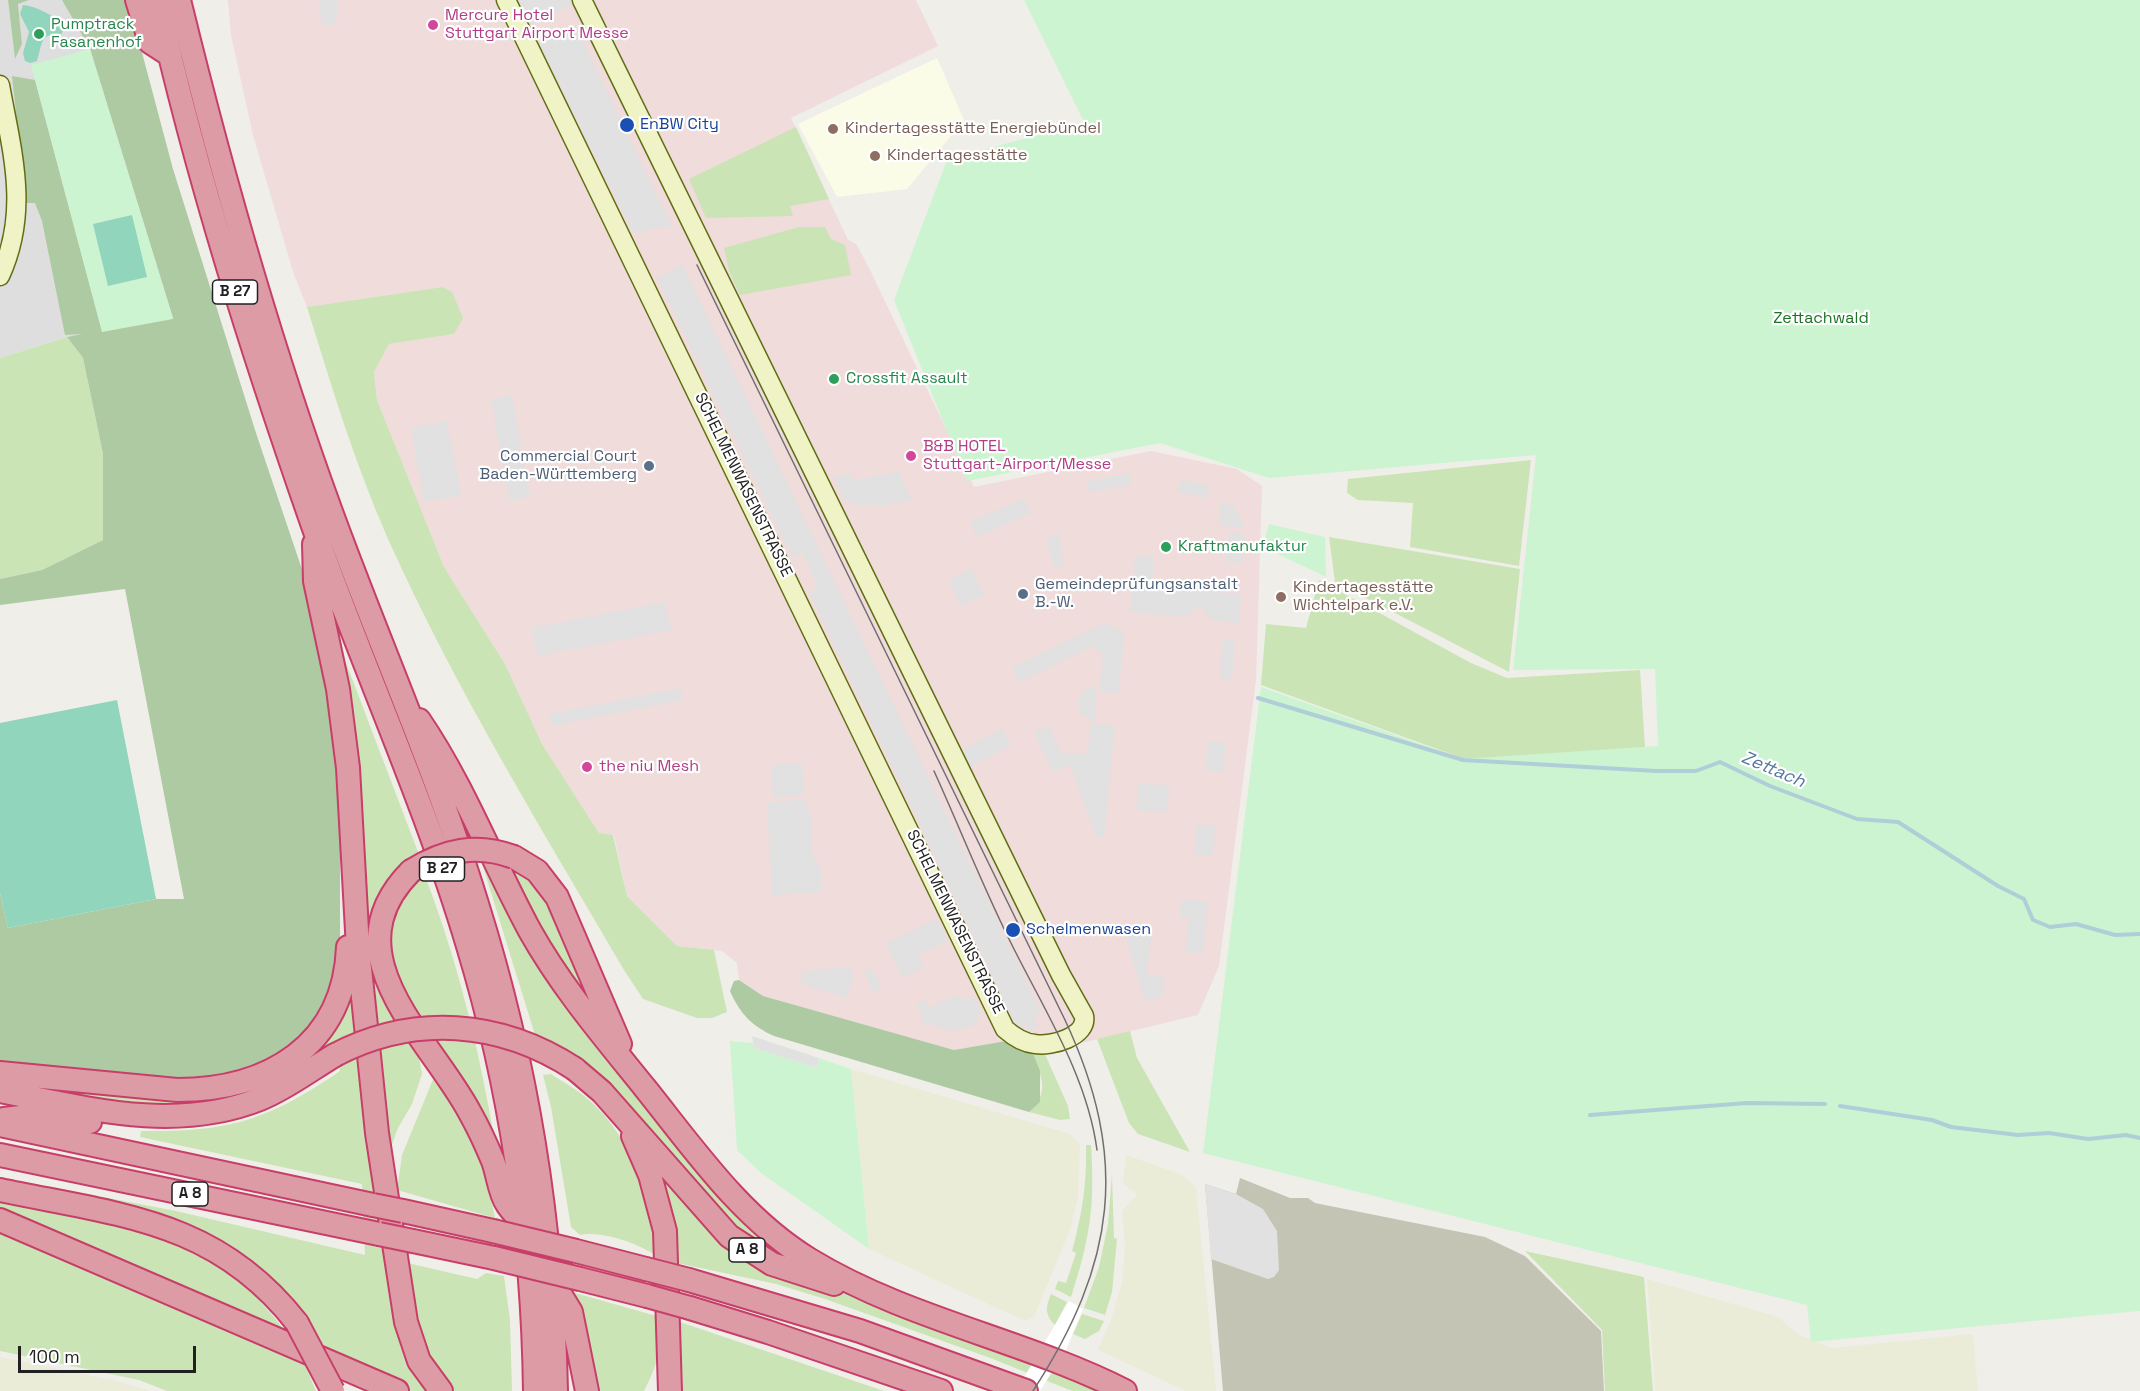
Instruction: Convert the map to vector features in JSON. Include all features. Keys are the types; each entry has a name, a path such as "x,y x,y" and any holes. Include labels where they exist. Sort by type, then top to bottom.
{"highway":[{"path":"137,0 150,42 170,55"},
{"name":"B 27","path":"157,0 236,295 313,526 428,828 469,948 500,1071 525,1225 535,1391"},
{"name":"B 27","path":"179,0 226,185 279,362 329,506 453,832 503,992 519,1057 536,1147 551,1280 556,1391"},
{"path":"185,25 194,0"},
{"path":"313,526 315,581 330,644 344,735 368,1062 403,1306 419,1361 441,1391"},
{"path":"399,690 439,747 512,896 544,955 721,1183 756,1219 807,1258 835,1275 916,1309"},
{"path":"525,1225 506,1204 493,1161 477,1126 455,1087 393,993 380,961 380,926 384,910 398,885 411,872 440,855 460,850 484,849 514,857 537,871 557,897 631,1070"},
{"path":"0,1073 177,1090 223,1088 263,1076 297,1054 324,1025 333,1010 344,976 349,921 356,892"},
{"name":"A 8","path":"0,1090 136,1115 194,1116 241,1106 281,1090 334,1055 357,1043 406,1029 457,1027 507,1036 557,1057 602,1092 729,1236 745,1249 785,1270 916,1309 1067,1365 1125,1391"},
{"name":"A 8","path":"0,1119 30,1116 102,1123 136,1115"},
{"path":"625,1118 650,1174 665,1231 670,1391"},
{"name":"A 8","path":"0,1125 404,1211 689,1280 860,1331 1026,1391"},
{"name":"A 8","path":"0,1155 494,1258 648,1296 778,1335 940,1391"},
{"path":"0,1190 153,1224 198,1240 252,1275 297,1323 333,1391"},
{"path":"0,1220 397,1391"},
{"path":"551,1280 571,1312 587,1391"},
{"path":"322,1360 359,1391"}],"street":[{"name":"SCHELMENWASENSTRASSE","path":"506,0 1005,1029 1016,1038 1034,1044 1060,1041 1082,1029 1085,1023 1084,1016 1061,975 582,0"},
{"path":"0,85 15,174 17,218 10,254 0,276"}],"shaded area":[{"path":"0,0 8,0 15,58 22,44 18,4 29,0 62,0 90,49 173,319 67,337 0,358"},
{"path":"228,0 916,0 938,46 791,118 848,240 856,244 868,266 974,487 1151,451 1237,469 1262,486 1256,680 1219,966 1198,1015 1040,1053 1006,1041 954,1050 763,996 739,980 737,963 722,951 677,946 627,896 614,835 599,833 542,744 505,664 444,567 377,400 374,372 389,344 454,334 442,287 307,307 293,272 253,135 231,35"},
{"path":"318,0 338,0 336,24 322,25"},
{"path":"512,0 576,0 577,2 525,27"},
{"path":"575,25 672,226 633,233 539,43"},
{"name":"Kindertagesstätte","path":"937,58 964,120 907,189 837,197 798,124"},
{"path":"682,264 1041,1012 1034,1016 1038,1027 1029,1032 1026,1024 1017,1028 809,592 818,588 803,553 792,557 657,278"},
{"path":"512,395 530,497 509,500 491,399"},
{"path":"447,421 461,496 424,501 411,428"},
{"path":"899,472 912,500 885,505 856,505 844,499 833,476 850,474 853,480"},
{"path":"1129,473 1131,485 1089,492 1087,481"},
{"path":"1180,480 1210,485 1207,498 1178,492"},
{"path":"1024,498 1031,513 977,537 970,522"},
{"path":"1220,501 1234,506 1245,528 1219,525"},
{"path":"1059,532 1064,565 1055,568 1046,539"},
{"path":"1229,532 1245,534 1242,563 1226,561"},
{"path":"1135,556 1154,557 1152,587 1241,594 1239,623 1213,621 1200,606 1185,617 1130,612"},
{"path":"972,569 984,595 960,606 949,580"},
{"path":"665,602 671,630 538,656 532,628"},
{"path":"1104,623 1124,633 1119,693 1099,692 1103,655 1093,646 1019,682 1012,667"},
{"path":"1223,639 1235,640 1232,679 1219,678"},
{"path":"1096,685 1096,723 1080,713 1078,701 1084,690"},
{"path":"681,688 683,700 551,726 549,714"},
{"path":"1091,724 1115,725 1104,838 1097,838 1070,765 1053,772 1034,732 1049,726 1061,753 1087,754"},
{"path":"1002,729 1011,746 970,767 962,750"},
{"path":"1208,741 1226,743 1223,772 1205,770"},
{"path":"802,763 804,795 773,798 771,765"},
{"path":"1139,783 1169,786 1166,813 1136,810"},
{"path":"803,799 811,817 812,852 821,870 821,892 772,895 767,803"},
{"path":"1197,824 1215,826 1213,856 1194,854"},
{"path":"1181,899 1208,902 1203,954 1185,952 1189,918 1180,917"},
{"path":"937,919 948,941 918,955 923,968 902,978 886,943"},
{"path":"1123,928 1152,931 1147,974 1165,978 1163,996 1145,1001"},
{"path":"852,967 853,979 846,998 800,983 804,971"},
{"path":"872,969 882,988 873,992 864,972"},
{"path":"956,995 965,1000 974,996 980,1009 977,1025 952,1031 921,1022 921,1013 916,1004 925,1000 929,1008"},
{"path":"752,1036 819,1058 817,1068 754,1048"},
{"path":"851,1069 1070,1134 1080,1144 1078,1198 1069,1232 1034,1317 1025,1321 869,1249"},
{"path":"1126,1155 1180,1174 1196,1187 1216,1391 1186,1391 1098,1350 1112,1317 1122,1282 1125,1244 1122,1211 1137,1195 1123,1183"},
{"path":"1240,1178 1290,1198 1308,1198 1315,1203 1485,1237 1525,1256 1601,1331 1604,1391 1223,1391 1205,1184 1236,1194"},
{"path":"1205,1184 1236,1194 1263,1209 1277,1231 1279,1270 1274,1277 1268,1279 1211,1259"},
{"path":"1647,1279 1778,1317 1799,1335 1832,1348 1973,1334 1978,1391 1655,1391"},
{"path":"0,1357 117,1381 151,1391 0,1391"}],"green space":[{"path":"8,0 29,0 18,4 22,44 15,59"},
{"path":"62,0 128,0 173,169 256,433 312,599 327,668 340,820 340,947 325,1003 298,1041 263,1066 209,1079 140,1076 0,1061 0,893 8,928 156,899 184,899 125,589 0,605 0,579 42,570 103,540 103,454 83,358 67,337 82,334 65,335 42,221 35,203 26,203 12,76 35,80 102,331 173,318 90,49"},
{"name":"Zettachwald","path":"1024,0 2140,0 2140,1311 1811,1342 1807,1305 1203,1153 1261,687 1463,759 1658,746 1655,669 1513,670 1536,455 1269,478 1160,443 967,481 894,300 947,160 1084,122"},
{"name":"Pumptrack Fasanenhof","path":"23,5 45,12 65,26 61,35 45,38 37,61 30,63 25,61 23,53 29,32 20,14"},
{"path":"90,49 173,319 102,332 31,65"},
{"path":"796,127 829,199 790,206 793,216 706,218 689,179"},
{"path":"132,215 147,277 108,286 93,224"},
{"path":"799,227 825,227 831,239 845,245 851,275 740,295 729,271 724,248"},
{"path":"442,287 452,292 463,318 454,334 389,344 374,372 377,400 444,567 505,664 542,744 599,833 613,835 627,896 677,946 714,950 727,1012 712,1018 697,1018 643,999 624,970 531,811 441,649 388,539 354,453 307,307"},
{"path":"67,337 83,358 103,454 103,540 42,570 0,579 0,358"},
{"path":"1531,460 1519,566 1410,547 1413,503 1358,500 1347,493 1348,479"},
{"path":"1269,524 1325,537 1326,577 1263,547"},
{"path":"1329,537 1520,569 1509,672 1335,582"},
{"path":"1319,580 1471,663 1507,678 1640,670 1646,763 1462,758 1261,685 1266,624 1306,628"},
{"path":"337,639 418,852 397,869 376,914 417,1046 422,1074 412,1104 398,1128 390,1150 386,1150"},
{"path":"117,700 156,899 8,928 0,893 0,723"},
{"path":"472,831 556,984 811,1269 749,1245 572,1057 551,1041 535,1035"},
{"path":"512,864 549,894 602,1022 570,982 505,867"},
{"path":"423,871 447,938 467,1007 496,1148 401,994 386,944 404,890"},
{"path":"739,980 763,996 954,1050 1006,1041 1025,1047 1034,1056 1040,1071 1040,1102 1029,1112 774,1036 753,1023 738,1006 730,991 734,981"},
{"path":"350,982 378,1182 433,1391 412,1391 328,1354 291,1300 263,1272 0,1182 0,1177 176,1211 365,1255 362,1184 140,1137 141,1131 172,1131 223,1126 246,1120 290,1102 340,1071 332,1047 270,1087 211,1106 133,1106 28,1085 271,1078"},
{"path":"1130,1031 1137,1058 1190,1152 1138,1134 1129,1123 1097,1039"},
{"path":"730,1041 753,1043 754,1048 817,1068 819,1058 851,1069 869,1249 761,1173 737,1150"},
{"path":"1025,1047 1044,1052 1068,1106 1070,1119 1060,1120 1029,1112 1041,1096 1042,1080"},
{"path":"551,1074 589,1100 618,1133 629,1152 646,1193 658,1257 620,1239 598,1234 580,1235 571,1227 551,1107 543,1075"},
{"path":"434,1077 452,1090 487,1177 495,1218 397,1190 402,1155"},
{"path":"1086,1145 1091,1145 1090,1222 1083,1257 1071,1297 1055,1289 1058,1281 1066,1283 1076,1253 1072,1251 1083,1199"},
{"path":"660,1170 703,1217 841,1292 936,1325 1104,1391 1072,1391 993,1359 825,1299 776,1284 677,1263 676,1229"},
{"path":"1112,1174 1114,1238 1117,1239 1112,1292 1105,1315 1084,1308 1099,1267 1108,1224"},
{"path":"0,1202 121,1226 181,1245 208,1258 248,1288 291,1338 0,1214"},
{"path":"0,1231 305,1365 316,1391 167,1391 139,1380 0,1351"},
{"path":"1525,1251 1644,1277 1653,1391 1605,1391 1602,1330"},
{"path":"403,1262 477,1279 486,1273 504,1276 510,1320 512,1391 450,1391 422,1354"},
{"path":"575,1293 660,1317 658,1355 644,1391 594,1391 581,1334"},
{"path":"1051,1294 1067,1302 1055,1325 1047,1310"},
{"path":"1082,1314 1104,1321 1099,1331 1085,1339 1073,1334"},
{"path":"680,1322 884,1391 683,1391"}],"pier":[{"path":"1069,1301 1083,1309 1066,1350 1040,1391 1016,1391"}],"waterway":[{"name":"Zettach","path":"1258,698 1463,760 1656,771 1696,771 1720,762 1770,786 1857,819 1898,822 1998,886 2024,899 2033,920 2050,927 2076,924 2115,935 2140,934"},
{"path":"1590,1115 1747,1103 1825,1104"},
{"path":"1840,1106 1932,1120 1951,1127 2018,1135 2049,1133 2088,1139 2126,1135 2140,1138"}],"tram line":[{"path":"697,265 1065,1020 1086,1071 1099,1119 1105,1165 1104,1210 1097,1254 1082,1299 1061,1344 1033,1391"},
{"path":"934,771 998,916 1073,1067 1084,1094 1097,1150"}],"place":[{"name":"Mercure Hotel Stuttgart Airport Messe","path":"433,25"},
{"name":"Pumptrack Fasanenhof","path":"39,34"},
{"name":"EnBW City","path":"627,125"},
{"name":"Kindertagesstätte Energiebündel","path":"833,129"},
{"name":"Kindertagesstätte","path":"875,156"},
{"name":"Crossfit Assault","path":"834,379"},
{"name":"B&B HOTEL Stuttgart-Airport/Messe","path":"911,456"},
{"name":"Commercial Court Baden-Württemberg","path":"649,466"},
{"name":"Kraftmanufaktur","path":"1166,547"},
{"name":"Gemeindeprüfungsanstalt B.-W.","path":"1023,594"},
{"name":"Kindertagesstätte Wichtelpark e.V.","path":"1281,597"},
{"name":"the niu Mesh","path":"587,767"},
{"name":"Schelmenwasen","path":"1013,930"}]}
